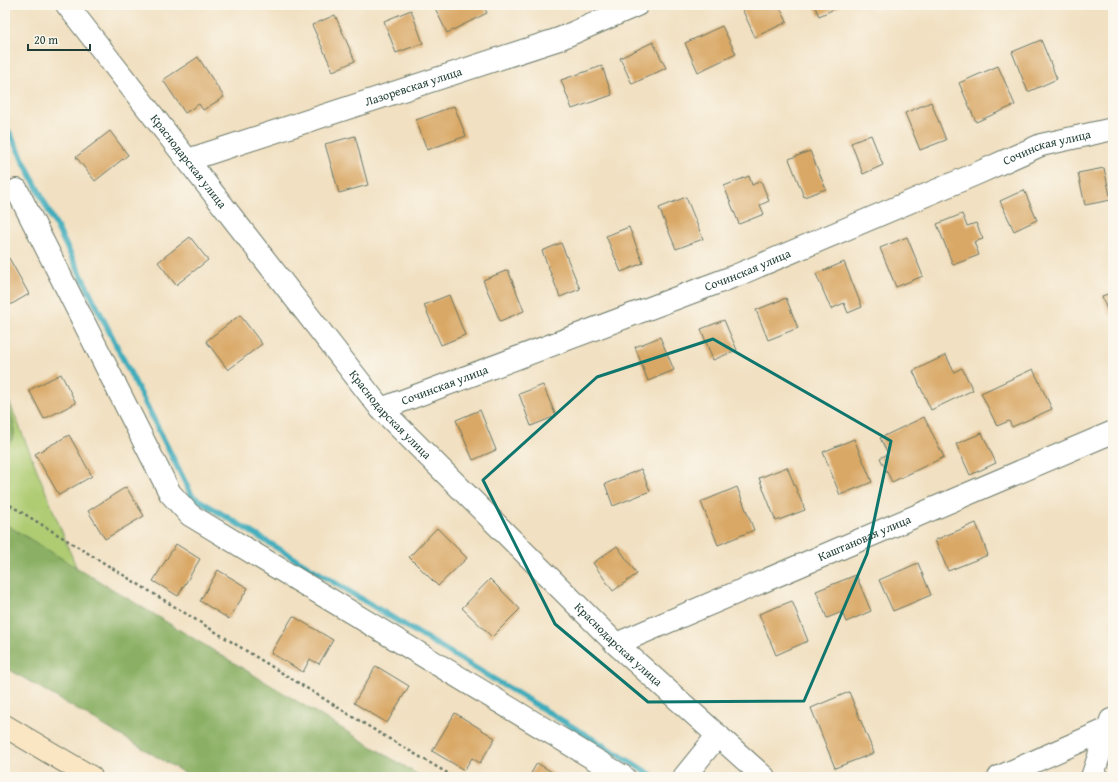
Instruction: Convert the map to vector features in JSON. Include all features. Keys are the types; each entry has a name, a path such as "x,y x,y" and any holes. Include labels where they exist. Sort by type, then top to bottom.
{"main road":[{"path":"5,726 91,777"}],"street":[{"name":"Краснодарская улица","path":"67,5 381,409 616,644 764,777"},
{"name":"Лазоревская улица","path":"188,160 558,39 637,5"},
{"name":"Сочинская улица","path":"381,409 735,276 971,176 1040,145 1113,129"},
{"path":"17,190 170,493 190,515 624,777"},
{"name":"Каштановая улица","path":"616,644 1113,432"},
{"path":"999,777 1112,722"},
{"path":"1092,777 1112,722"},
{"path":"684,777 718,735"}],"path":[{"path":"5,502 368,726 454,777"}],"highlighted area":[{"path":"713,339 891,441 867,554 804,701 648,702 555,624 483,480 597,377"}],"green space":[{"path":"5,391 77,569 5,525"},
{"path":"5,398 13,420 14,435 10,443 5,447"},
{"path":"5,524 422,777 191,777 5,667"}],"building":[{"path":"483,5 487,13 447,33 434,6"},
{"path":"750,5 779,5 787,22 755,37 742,9"},
{"path":"814,5 843,5 819,16"},
{"path":"411,10 423,43 396,53 384,21"},
{"path":"335,15 355,61 333,71 312,25"},
{"path":"722,26 736,54 698,72 685,43"},
{"path":"1041,40 1057,79 1028,92 1012,52"},
{"path":"653,42 666,68 632,84 620,58"},
{"path":"198,57 224,97 203,110 199,104 185,113 163,80"},
{"path":"602,66 612,95 572,109 561,80"},
{"path":"998,66 1015,105 976,122 959,83"},
{"path":"931,102 946,140 920,150 905,113"},
{"path":"454,106 466,136 427,150 416,120"},
{"path":"110,131 128,155 95,181 76,157"},
{"path":"871,135 883,165 863,174 851,143"},
{"path":"355,136 368,185 339,193 325,144"},
{"path":"810,151 826,189 804,197 789,159"},
{"path":"1104,168 1111,200 1085,205 1078,173"},
{"path":"749,176 752,185 761,181 769,201 760,205 764,214 739,224 724,186"},
{"path":"1024,190 1037,220 1014,231 1000,201"},
{"path":"686,197 703,239 676,249 659,208"},
{"path":"962,214 967,226 976,223 983,239 974,242 979,255 953,265 937,224"},
{"path":"629,227 643,263 621,272 606,236"},
{"path":"190,237 208,260 176,285 158,262"},
{"path":"907,237 923,276 896,287 880,248"},
{"path":"561,243 580,289 560,297 542,251"},
{"path":"9,258 29,294 5,308 5,260"},
{"path":"844,262 862,307 848,313 844,303 831,309 816,274"},
{"path":"508,270 524,311 500,321 483,280"},
{"path":"1113,292 1113,315 1109,316 1102,296"},
{"path":"449,295 465,335 441,345 424,305"},
{"path":"786,298 798,328 768,340 756,310"},
{"path":"240,315 262,344 228,370 206,341"},
{"path":"724,320 737,350 713,360 701,329"},
{"path":"660,337 674,370 648,381 635,347"},
{"path":"946,355 954,372 962,368 973,390 931,410 913,371"},
{"path":"1033,369 1052,409 1012,427 1009,421 997,426 981,393"},
{"path":"61,374 76,403 44,419 29,390"},
{"path":"543,385 556,416 531,426 519,394"},
{"path":"480,410 496,450 473,460 456,420"},
{"path":"924,417 944,457 892,482 880,458 888,454 880,438"},
{"path":"982,433 996,463 970,475 956,444"},
{"path":"69,435 92,476 59,495 35,454"},
{"path":"854,439 872,482 840,495 823,452"},
{"path":"787,467 805,510 776,521 759,478"},
{"path":"641,469 650,491 613,506 605,484"},
{"path":"126,487 144,516 105,539 88,511"},
{"path":"737,487 754,530 718,545 701,502"},
{"path":"976,523 988,555 948,571 935,540"},
{"path":"437,528 467,558 438,586 409,557"},
{"path":"176,544 200,559 178,596 153,581"},
{"path":"617,546 637,574 613,591 593,563"},
{"path":"918,563 931,595 893,611 879,580"},
{"path":"218,570 248,588 229,619 200,601"},
{"path":"856,575 871,611 846,622 842,612 827,618 816,591"},
{"path":"490,579 520,609 492,637 462,608"},
{"path":"792,601 808,641 776,655 759,614"},
{"path":"293,616 333,640 319,664 310,659 303,672 271,653"},
{"path":"376,666 409,686 387,723 354,703"},
{"path":"849,692 874,753 835,768 811,708"},
{"path":"455,713 495,738 480,763 472,758 464,770 432,751"},
{"path":"537,763 560,777 529,777"}],"waterway":[{"path":"5,124 192,496 655,777"}]}
